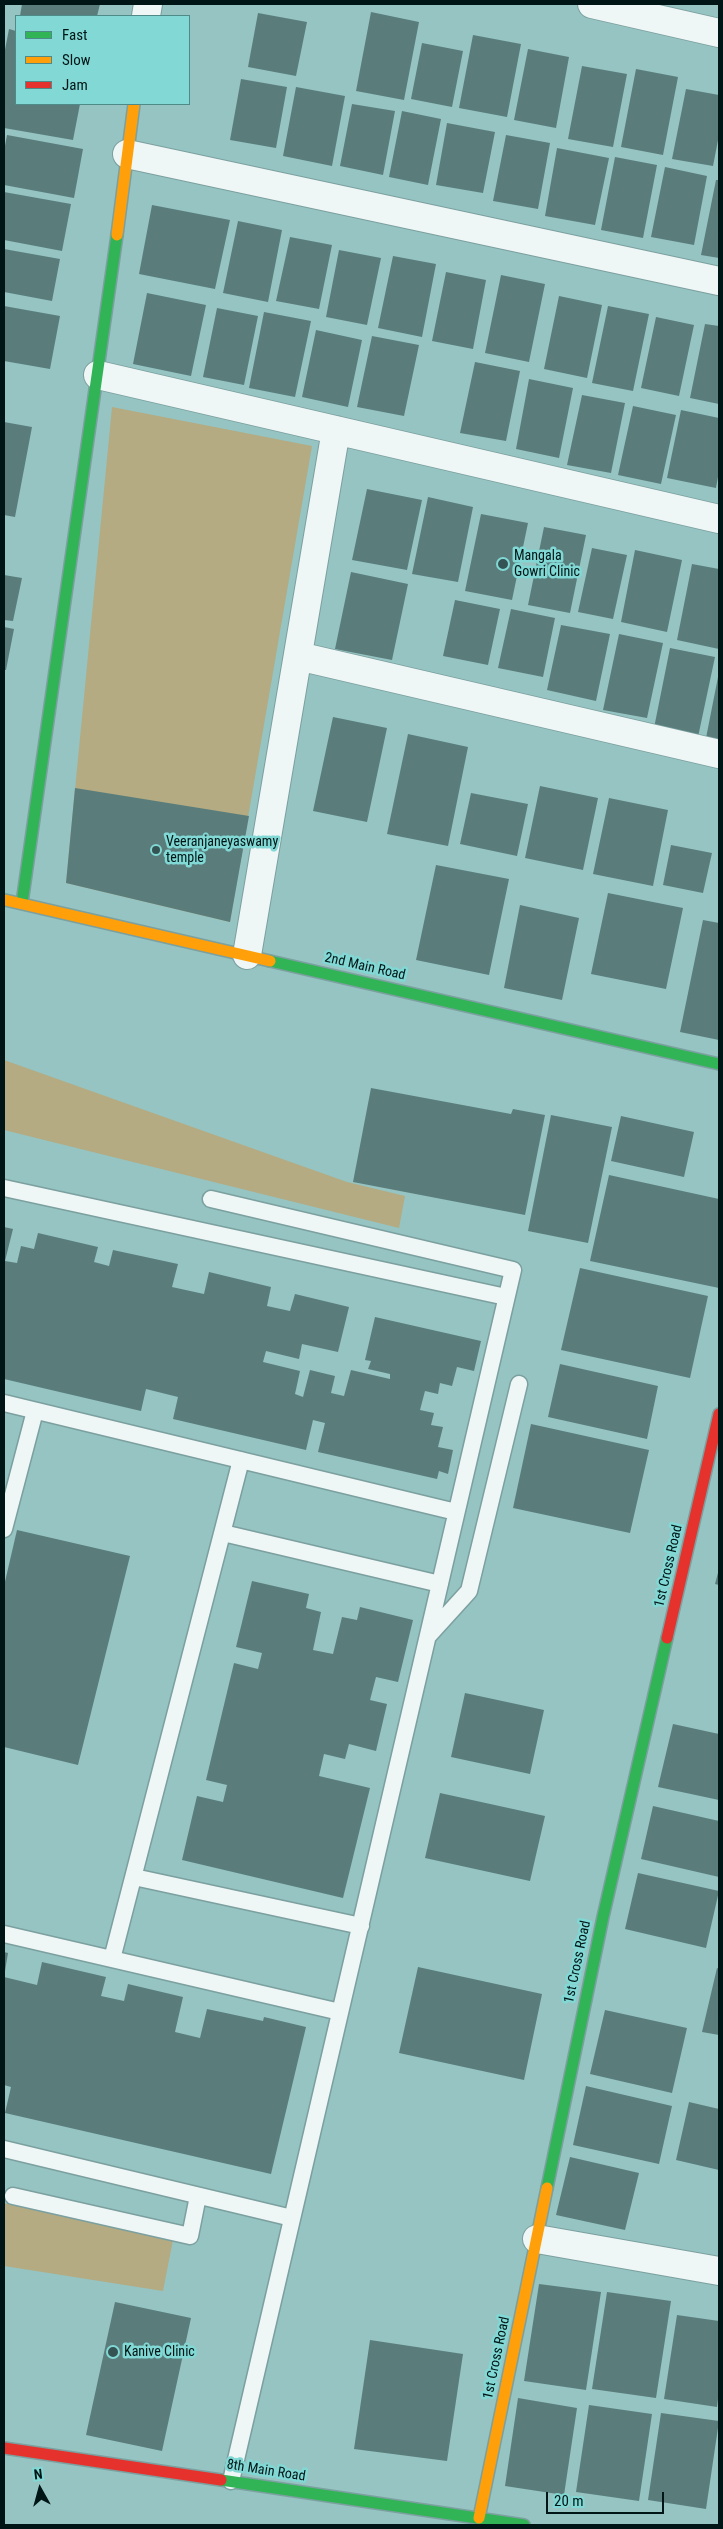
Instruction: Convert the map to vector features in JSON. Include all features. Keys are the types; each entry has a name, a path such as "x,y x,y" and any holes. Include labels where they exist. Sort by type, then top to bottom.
{"street":[{"path":"592,4 719,33"},
{"path":"22,903 98,375 134,105"},
{"path":"127,154 719,281"},
{"path":"98,375 719,519"},
{"path":"247,955 336,430"},
{"path":"298,656 719,754"},
{"name":"2nd Main Road","path":"4,899 719,1064"},
{"name":"1st Cross Road","path":"480,2518 603,1917 719,1414"},
{"path":"537,2239 719,2271"},
{"name":"8th Main Road","path":"4,2448 524,2525"}],"lane":[{"path":"4,1188 506,1297"},
{"path":"211,1199 512,1270 232,2481"},
{"path":"428,1637 469,1590 519,1384"},
{"path":"4,1403 456,1512"},
{"path":"4,1529 35,1411"},
{"path":"112,1959 241,1460"},
{"path":"223,1532 440,1584"},
{"path":"134,1877 361,1926"},
{"path":"4,1934 340,2012"},
{"path":"4,2149 292,2218"},
{"path":"13,2196 190,2236 198,2196"}],"shaded area":[{"path":"112,407 312,446 230,922 66,883"},
{"path":"4,1060 347,1182 405,1196 399,1228 4,1130"},
{"path":"4,2203 173,2240 163,2291 4,2266"}],"building":[{"path":"22,4 100,4 97,15 20,15"},
{"path":"371,12 419,22 404,100 356,91"},
{"path":"258,13 307,22 296,76 248,67"},
{"path":"9,29 15,31 15,105 80,105 73,140 4,128 4,55"},
{"path":"473,35 521,44 507,117 459,108"},
{"path":"422,43 463,51 452,107 411,99"},
{"path":"528,49 569,57 556,128 514,120"},
{"path":"582,66 627,74 613,147 568,139"},
{"path":"636,69 678,77 663,155 621,147"},
{"path":"241,79 287,87 276,148 230,140"},
{"path":"296,87 345,96 332,166 283,156"},
{"path":"686,89 719,95 719,135 713,166 672,159"},
{"path":"352,104 395,111 383,175 340,166"},
{"path":"402,111 441,119 428,185 389,177"},
{"path":"447,123 495,132 483,193 436,185"},
{"path":"7,135 83,149 74,198 4,185 4,151"},
{"path":"506,135 550,143 538,209 493,201"},
{"path":"557,148 609,158 595,225 545,216"},
{"path":"615,157 657,165 643,238 601,230"},
{"path":"665,167 707,176 694,245 651,237"},
{"path":"716,180 719,180 719,258 701,255"},
{"path":"4,192 71,204 62,251 4,240"},
{"path":"152,205 230,220 215,289 139,274"},
{"path":"238,221 282,230 268,302 223,293"},
{"path":"290,237 332,245 319,309 276,301"},
{"path":"4,249 60,259 52,301 4,292"},
{"path":"339,250 381,258 367,325 326,317"},
{"path":"393,256 436,264 422,337 378,328"},
{"path":"446,272 486,280 473,349 432,341"},
{"path":"501,275 545,284 529,362 485,353"},
{"path":"147,293 206,305 191,376 133,364"},
{"path":"559,296 602,305 587,378 544,369"},
{"path":"4,306 60,316 50,369 4,361"},
{"path":"608,306 649,314 633,391 592,383"},
{"path":"217,308 258,316 244,385 203,377"},
{"path":"264,312 311,321 295,397 249,388"},
{"path":"656,317 694,325 679,396 641,388"},
{"path":"705,324 719,326 719,404 690,398"},
{"path":"316,330 362,340 348,407 302,397"},
{"path":"372,336 419,345 404,416 357,407"},
{"path":"475,362 520,371 506,441 460,433"},
{"path":"529,379 573,388 559,458 516,449"},
{"path":"582,395 625,403 611,473 567,465"},
{"path":"633,406 676,415 661,484 618,475"},
{"path":"681,410 719,418 719,471 716,488 667,478"},
{"path":"4,422 32,427 15,517 4,515"},
{"path":"367,489 422,500 407,570 352,560"},
{"path":"428,497 473,507 458,582 412,574"},
{"path":"481,514 528,523 512,600 465,591"},
{"path":"544,527 586,535 570,613 528,605"},
{"path":"592,548 627,555 613,619 578,612"},
{"path":"635,550 682,560 667,632 621,622"},
{"path":"692,564 719,569 719,649 677,640"},
{"path":"351,572 408,584 392,660 335,649"},
{"path":"4,575 22,578 13,621 4,620"},
{"path":"455,600 500,609 488,665 443,656"},
{"path":"511,609 555,618 543,677 498,668"},
{"path":"561,625 610,634 596,701 547,690"},
{"path":"4,627 14,629 6,670 4,670"},
{"path":"619,634 663,643 647,718 603,710"},
{"path":"670,648 715,657 698,737 654,728"},
{"path":"719,678 719,740 706,738"},
{"path":"333,717 387,728 367,822 313,811"},
{"path":"408,734 468,747 448,846 387,834"},
{"path":"540,786 598,798 583,870 525,858"},
{"name":"Veeranjaneyaswamy temple","path":"75,788 249,816 230,922 66,883"},
{"path":"471,793 528,804 517,856 460,844"},
{"path":"609,798 668,810 653,886 593,874"},
{"path":"671,845 712,853 703,893 663,885"},
{"path":"436,865 509,879 489,975 416,960"},
{"path":"608,893 683,908 666,989 591,974"},
{"path":"520,905 579,918 562,1000 504,988"},
{"path":"703,920 719,923 719,1040 680,1032"},
{"path":"371,1088 511,1114 513,1109 545,1115 525,1215 353,1182"},
{"path":"551,1115 612,1127 588,1243 528,1231"},
{"path":"621,1116 694,1132 684,1177 611,1161"},
{"path":"609,1175 719,1199 719,1288 590,1261"},
{"path":"4,1227 13,1229 5,1261 17,1263 21,1246 34,1249 38,1233 98,1247 94,1262 109,1266 113,1250 178,1264 172,1287 204,1294 209,1272 271,1287 267,1306 290,1311 295,1294 349,1307 338,1352 302,1344 299,1359 266,1351 263,1362 300,1371 295,1394 303,1397 310,1370 335,1376 331,1393 344,1396 351,1370 390,1379 390,1374 368,1369 371,1361 365,1360 375,1317 481,1341 474,1371 457,1367 452,1386 440,1383 438,1394 425,1391 420,1410 434,1413 431,1425 443,1427 438,1447 453,1450 448,1474 439,1471 437,1479 318,1452 325,1423 313,1420 306,1450 173,1419 178,1397 146,1389 141,1411 4,1379"},
{"path":"580,1268 708,1296 690,1378 561,1350"},
{"path":"560,1364 658,1386 647,1439 548,1417"},
{"path":"531,1424 649,1450 630,1533 513,1508"},
{"path":"17,1530 130,1556 78,1765 4,1747 4,1586"},
{"path":"719,1569 719,1585 715,1584"},
{"path":"252,1581 309,1594 306,1608 321,1612 313,1650 333,1654 342,1617 357,1620 360,1607 413,1620 398,1682 376,1677 370,1700 387,1704 376,1751 349,1744 345,1759 324,1754 319,1776 370,1788 343,1898 182,1860 197,1796 223,1802 227,1785 206,1780 234,1663 258,1669 262,1653 236,1647"},
{"path":"465,1693 544,1710 530,1774 451,1757"},
{"path":"673,1724 719,1734 719,1800 658,1787"},
{"path":"440,1793 545,1816 530,1881 425,1858"},
{"path":"653,1806 719,1821 719,1877 641,1859"},
{"path":"638,1873 719,1891 706,1948 625,1929"},
{"path":"4,1952 8,1953 5,1971 4,1970"},
{"path":"42,1962 106,1977 101,1996 124,2001 128,1984 183,1997 175,2032 200,2038 207,2009 263,2021 264,2017 306,2027 271,2174 5,2113 11,2087 4,2085 4,1977 37,1985"},
{"path":"418,1967 542,1994 524,2080 399,2053"},
{"path":"717,1968 719,1969 719,2035 702,2032"},
{"path":"605,2010 687,2028 672,2093 590,2074"},
{"path":"586,2086 672,2106 659,2164 573,2145"},
{"path":"689,2102 719,2109 719,2170 676,2160"},
{"path":"570,2157 639,2173 625,2230 556,2215"},
{"path":"539,2284 601,2292 586,2390 524,2381"},
{"path":"607,2292 671,2301 656,2398 592,2389"},
{"path":"115,2302 191,2318 162,2451 86,2435"},
{"path":"677,2315 719,2321 719,2391 717,2407 664,2399"},
{"path":"370,2340 463,2354 447,2461 354,2449"},
{"path":"518,2398 577,2408 564,2495 505,2486"},
{"path":"589,2405 652,2414 639,2501 576,2492"},
{"path":"661,2413 719,2421 706,2509 648,2500"}],"traffic: fast":[{"path":"22,903 117,235"},
{"path":"270,961 719,1064"},
{"path":"547,2188 603,1917 667,1638"},
{"path":"221,2480 524,2525"}],"traffic: slow":[{"path":"117,235 134,105"},
{"path":"5,900 270,961"},
{"path":"479,2518 547,2188"}],"traffic: jam":[{"path":"667,1638 719,1414"},
{"path":"4,2448 221,2480"}],"place":[{"name":"Mangala Gowri Clinic","path":"503,564"},
{"name":"Veeranjaneyaswamy temple","path":"156,850"},
{"name":"Kanive Clinic","path":"113,2352"}]}
